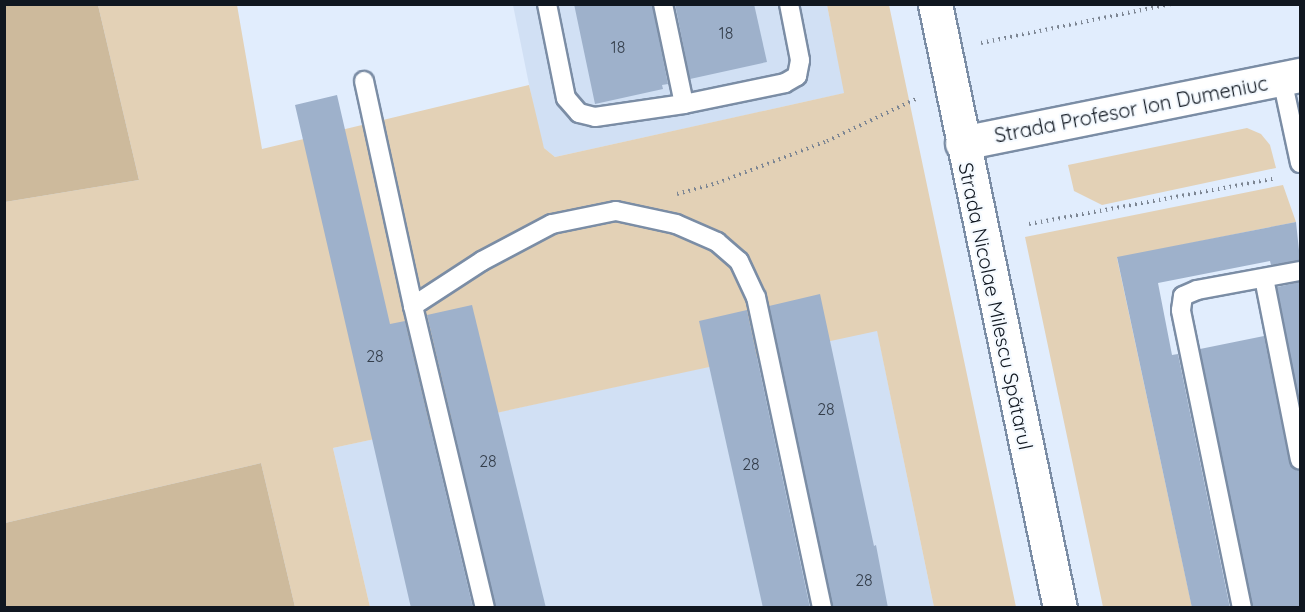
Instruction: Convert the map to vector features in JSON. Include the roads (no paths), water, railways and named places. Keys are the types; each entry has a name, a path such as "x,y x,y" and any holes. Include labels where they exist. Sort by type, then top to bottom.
{"main road":[{"name":"Strada Nicolae Milescu Spătarul","path":"934,4 1060,608"},
{"name":"Strada Profesor Ion Dumeniuc","path":"962,143 1291,77"}],"lane":[{"path":"547,4 566,98 579,113 595,117 684,104 785,83 797,76 800,60 789,4"},
{"path":"663,4 684,104"},
{"path":"1291,77 1300,163"},
{"path":"364,81 413,306 485,608"},
{"path":"413,306 482,261 552,224 594,215 616,211 676,224 717,242 739,261 756,297 822,608"},
{"path":"1242,608 1181,310 1183,296 1197,290 1300,271"},
{"path":"1264,278 1300,459"}]}
